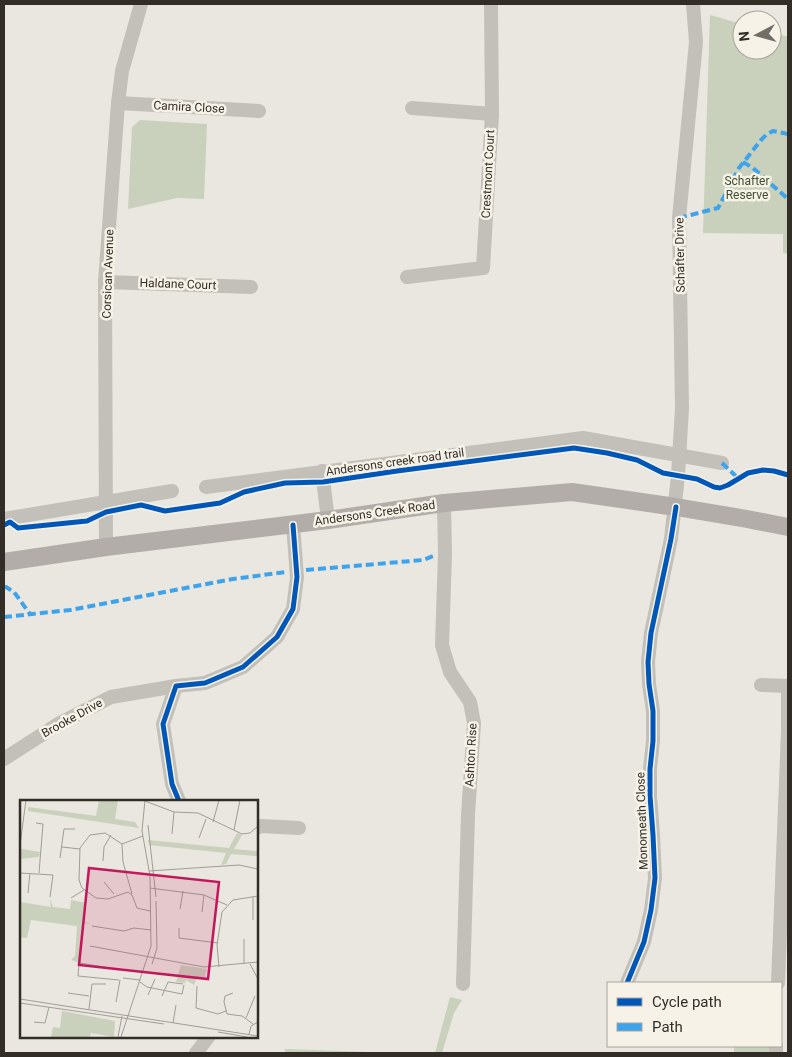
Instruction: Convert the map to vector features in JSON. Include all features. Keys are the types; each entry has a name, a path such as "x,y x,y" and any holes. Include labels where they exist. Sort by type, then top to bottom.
{"main road":[{"name":"Andersons Creek Road","path":"4,562 106,547 293,525 444,503 572,492 676,507 788,527"},
{"name":"Andersons Creek Road","path":"747,519 788,534"}],"street":[{"name":"Corsican Avenue","path":"106,547 106,282 118,104 122,72 141,4"},
{"name":"Crestmont Court","path":"407,277 483,268 492,114 491,4"},
{"name":"Schafter Drive","path":"676,507 682,408 679,218 696,42 693,4"},
{"name":"Camira Close","path":"118,104 259,112"},
{"path":"412,108 492,114"},
{"name":"Haldane Court","path":"106,282 251,287"},
{"path":"206,487 582,438 722,463"},
{"path":"322,471 328,520"},
{"path":"4,519 172,491"},
{"name":"Ashton Rise","path":"444,503 445,554 442,645 450,672 470,702 474,723 468,815 463,984"},
{"name":"Monomeath Close","path":"624,981 644,942 655,878 654,835 650,796 653,711 648,662 651,633 670,548 676,507"},
{"name":"Brooke Drive","path":"4,758 60,723 111,697 205,683 243,667 277,637 293,609 297,577 293,525"},
{"path":"761,685 788,686 788,731 778,982"},
{"path":"176,686 163,724 172,784 179,800"},
{"path":"258,827 299,828"},
{"path":"196,1053 208,1037"}],"green space":[{"name":"Schafter Reserve","path":"710,15 732,21 732,60 782,60 782,35 788,37 788,254 783,253 783,234 703,233"},
{"path":"140,120 207,124 204,199 177,198 128,209 132,127"},
{"path":"450,997 462,1000 454,1013 442,1053 435,1053"},
{"path":"734,1047 773,1047 772,1053 734,1053"},
{"path":"285,1049 372,1052 285,1053"}],"marked path":[{"path":"679,218 718,208 739,168 761,140 773,131 788,134"},
{"path":"743,162 753,168 788,199"},
{"path":"722,463 738,478"},
{"path":"306,570 423,560 436,555"},
{"path":"4,617 70,610 233,579 286,572"},
{"path":"4,587 14,592 30,614"}],"cycle path":[{"name":"Andersons creek road trail","path":"4,525 10,522 18,528 87,521 106,512 141,505 165,511 220,503 244,492 285,483 323,482 574,448 637,460 663,473 697,479 720,488 748,473 763,470 788,475"},
{"path":"627,982 644,942 655,878 650,796 653,711 648,662 651,633 676,507"},
{"path":"179,800 172,784 163,724 176,686 205,683 243,667 277,637 293,609 297,577 293,525"}]}
